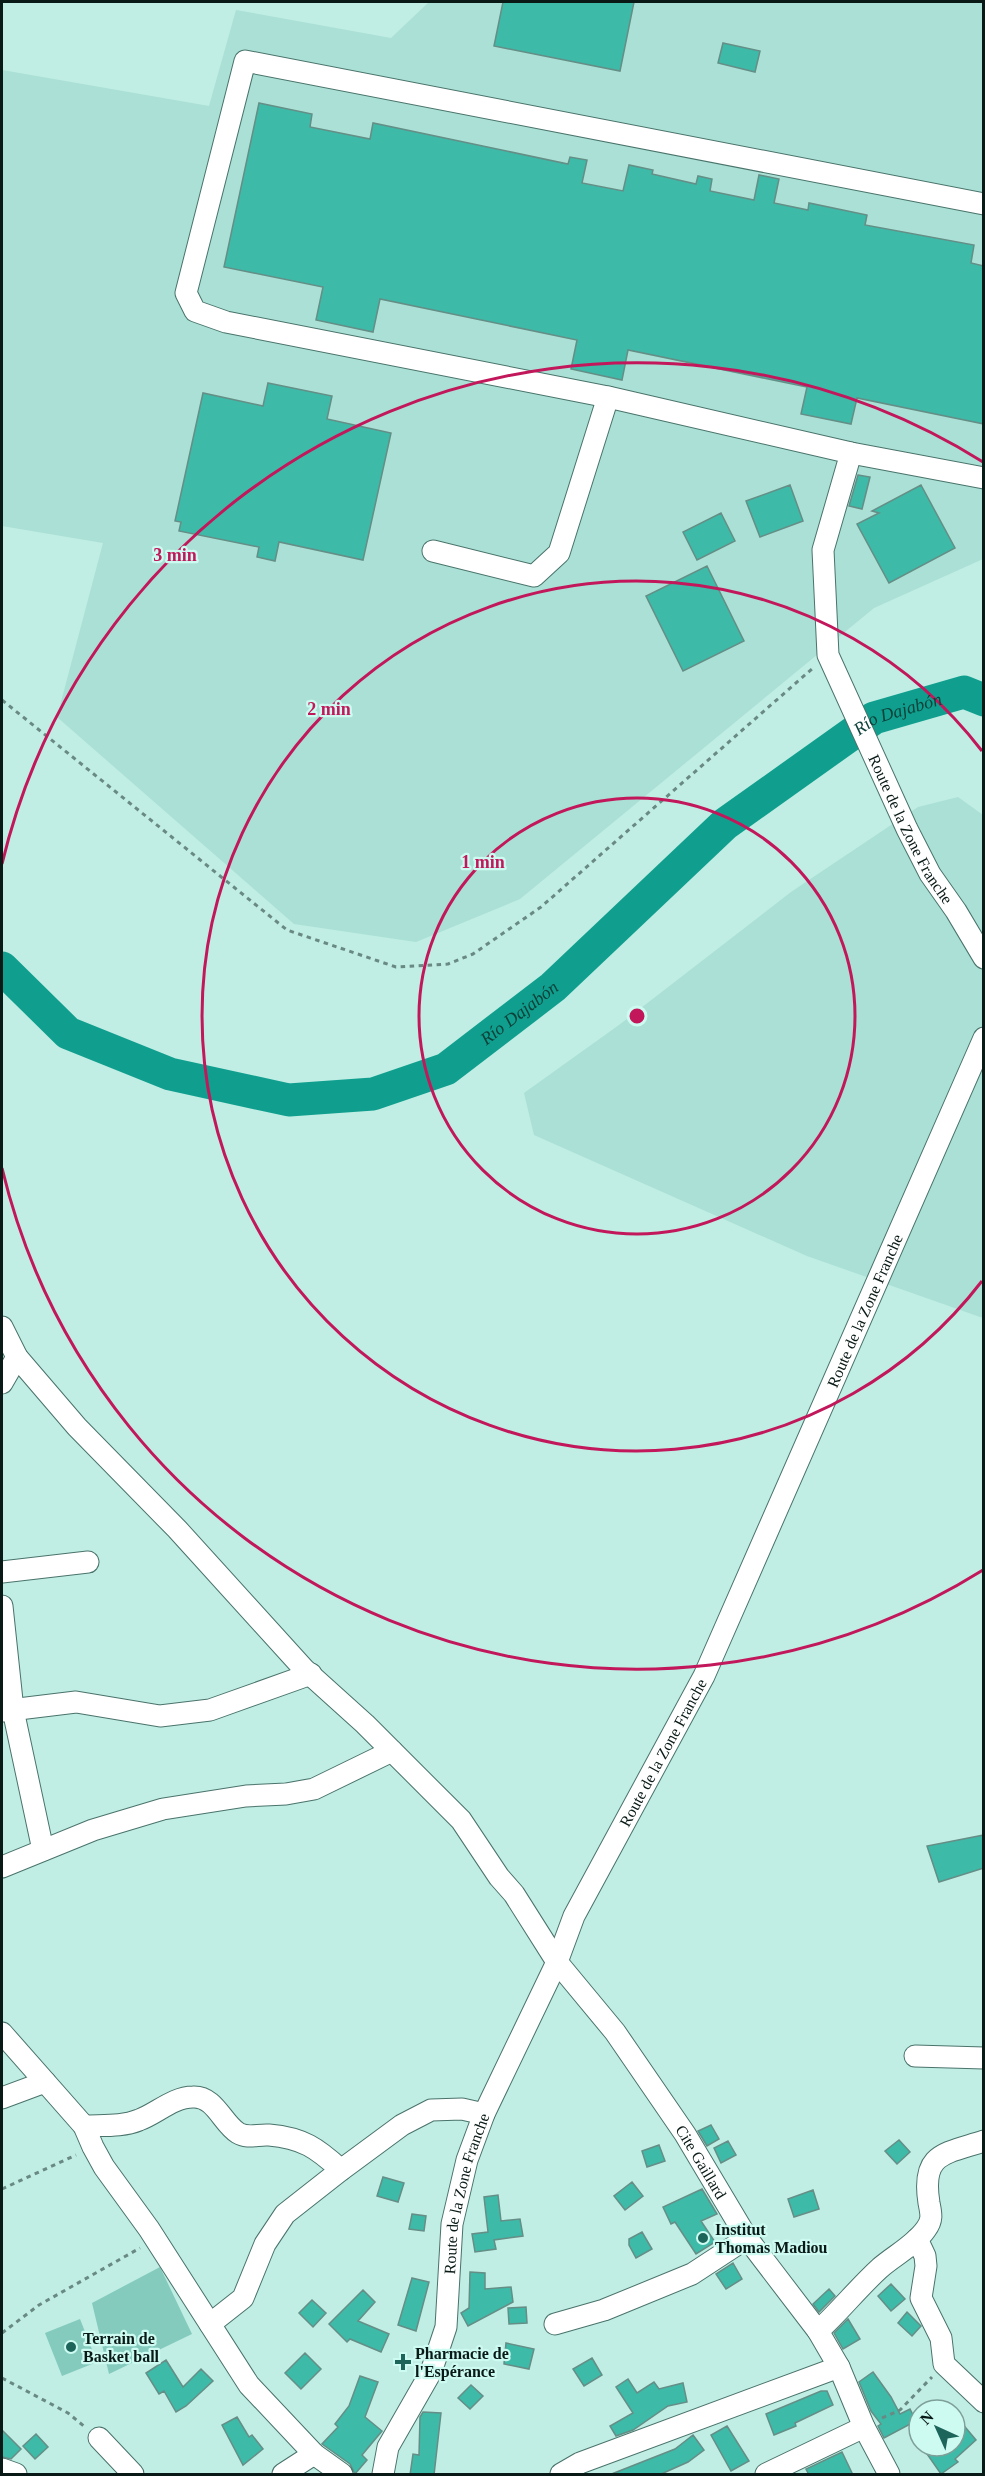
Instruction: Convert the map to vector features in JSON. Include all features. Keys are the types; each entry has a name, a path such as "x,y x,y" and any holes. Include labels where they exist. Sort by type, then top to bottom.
{"street":[{"path":"984,204 245,61 186,293 195,311 226,322 608,397 851,453 984,478"},
{"path":"433,551 534,576 559,553 608,397"},
{"name":"Route de la Zone Franche","path":"851,453 823,550 830,662 930,874 984,957"},
{"name":"Route de la Zone Franche","path":"383,2475 388,2447 431,2372 446,2327 452,2224 467,2160 484,2114 557,1962 574,1916 704,1676 984,1038"},
{"name":"Cite Gaillard","path":"2,1328 17,1357 77,1427 177,1529 311,1674 461,1820 514,1894 557,1962 615,2032 685,2134 747,2238 818,2331 839,2367 864,2427 889,2475"},
{"path":"2,1383 17,1357"},
{"path":"2,1572 88,1562"},
{"path":"2,1606 7,1711 43,1850"},
{"path":"7,1711 76,1702 160,1716 210,1710 311,1674"},
{"path":"2,1867 93,1830 163,1809 246,1796 286,1794 314,1788 392,1751"},
{"path":"2,2033 84,2126 112,2180 154,2239 249,2385 314,2454 342,2475"},
{"path":"915,2056 984,2058"},
{"path":"2,2098 45,2082"},
{"path":"84,2126 116,2125 139,2120 182,2099 194,2096 207,2100 240,2134 252,2137 267,2135 298,2139 315,2147 341,2170"},
{"path":"210,2324 243,2298 266,2244 285,2214 341,2170 402,2125 431,2110 462,2109 484,2114"},
{"path":"818,2331 880,2268 927,2229 932,2216 927,2173 934,2162 942,2155 984,2140"},
{"path":"555,2324 604,2310 692,2274 747,2238"},
{"path":"917,2239 925,2256 926,2266 921,2298 941,2338 944,2364 984,2402"},
{"path":"561,2475 580,2463 839,2367"},
{"path":"766,2475 790,2469 864,2427"},
{"path":"99,2438 133,2475"},
{"path":"283,2475 314,2454"},
{"path":"2,2469 16,2475"}],"path":[{"path":"2,700 288,930 396,967 448,964 473,954 542,907 830,662"},
{"path":"2,2189 93,2147"},
{"path":"2,2333 39,2305 120,2261 154,2239"},
{"path":"864,2427 900,2410 944,2364"},
{"path":"2,2378 68,2413 99,2438"}],"shaded area":[{"path":"429,2 983,2 983,559 874,608 520,899 416,942 294,924 57,717 103,543 2,526 2,70 209,106 236,10 391,38"},
{"path":"958,797 983,815 983,1318 807,1256 534,1135 524,1093 619,1025 791,892 918,807"},
{"path":"160,2267 192,2334 109,2374 92,2303"},
{"name":"Terrain de Basket ball","path":"80,2319 97,2362 62,2376 45,2333"}],"building":[{"path":"503,2 634,2 620,71 494,46"},
{"path":"723,43 760,51 755,72 718,63"},
{"path":"259,103 312,114 310,127 370,139 373,123 568,164 570,157 587,160 582,183 623,191 629,165 653,170 652,174 696,184 698,176 712,179 710,191 754,200 759,175 779,179 774,203 808,210 809,203 867,215 865,225 974,245 971,263 984,266 984,424 857,398 851,424 801,414 807,387 628,350 622,380 571,369 577,340 380,299 373,332 316,320 323,287 224,267"},
{"path":"268,383 332,396 327,419 391,433 363,560 279,542 275,561 257,557 259,547 179,531 181,522 175,521 203,393 263,406"},
{"path":"858,475 870,477 862,509 849,506"},
{"path":"790,485 803,521 760,537 746,501"},
{"path":"921,485 955,548 889,583 857,524 879,513 872,511"},
{"path":"721,513 735,541 697,560 683,532"},
{"path":"707,566 744,641 683,671 646,596"},
{"path":"984,1835 984,1868 939,1882 927,1846"},
{"path":"711,2125 719,2139 707,2146 698,2131"},
{"path":"899,2140 910,2152 897,2164 885,2151"},
{"path":"728,2141 736,2155 721,2163 714,2148"},
{"path":"659,2145 665,2161 647,2167 642,2151"},
{"path":"383,2177 404,2183 398,2202 377,2196"},
{"path":"632,2182 643,2196 625,2210 614,2196"},
{"path":"702,2189 717,2214 701,2221 715,2242 696,2254 675,2222 671,2224 663,2207"},
{"path":"813,2190 819,2209 794,2217 788,2199"},
{"path":"498,2195 501,2221 520,2219 523,2236 494,2240 496,2249 475,2252 472,2234 488,2232 484,2197"},
{"path":"412,2214 426,2216 424,2231 409,2229"},
{"path":"642,2232 652,2249 636,2258 629,2245 629,2239"},
{"path":"733,2263 742,2279 726,2289 716,2274"},
{"path":"470,2272 485,2273 485,2289 511,2287 513,2302 468,2326 461,2313 469,2308"},
{"path":"412,2278 429,2282 416,2331 398,2325"},
{"path":"891,2284 905,2299 891,2311 878,2296"},
{"path":"829,2289 835,2296 819,2312 813,2304"},
{"path":"363,2290 375,2302 358,2321 389,2334 381,2352 350,2339 347,2342 329,2324"},
{"path":"312,2300 326,2313 313,2327 299,2313"},
{"path":"526,2307 527,2323 509,2324 508,2308"},
{"path":"907,2312 921,2326 912,2336 898,2323"},
{"path":"848,2319 860,2339 843,2349 834,2333"},
{"path":"506,2343 534,2349 529,2369 504,2364"},
{"path":"305,2353 321,2369 301,2389 285,2373"},
{"path":"592,2358 602,2375 584,2386 573,2369"},
{"path":"166,2360 183,2387 201,2369 213,2381 186,2406 176,2412 164,2391 159,2394 146,2373"},
{"path":"873,2372 900,2414 907,2410 907,2426 884,2438 878,2426 881,2424 871,2411 859,2382"},
{"path":"360,2376 378,2382 365,2417 382,2431 362,2455 367,2460 355,2474 350,2464 322,2444 338,2427 335,2424 349,2406"},
{"path":"628,2379 637,2393 654,2382 659,2389 683,2383 687,2402 668,2406 633,2430 616,2436 610,2426 633,2413 616,2387"},
{"path":"471,2385 483,2396 470,2409 458,2398"},
{"path":"821,2391 827,2391 833,2405 795,2423 796,2426 774,2435 766,2414"},
{"path":"423,2412 441,2413 434,2475 410,2475 413,2454 419,2455 420,2417"},
{"path":"237,2417 249,2437 252,2435 263,2449 243,2465 222,2425"},
{"path":"727,2426 749,2461 731,2471 711,2435"},
{"path":"967,2429 976,2440 967,2448"},
{"path":"2,2430 21,2449 11,2459 2,2457"},
{"path":"36,2434 48,2447 35,2459 23,2446"},
{"path":"693,2435 704,2450 688,2462 659,2475 609,2475 675,2449"},
{"path":"842,2452 853,2475 809,2475 806,2469"},
{"path":"930,2458 956,2458 958,2462 941,2474"}],"waterway":[{"name":"Río Dajabón","path":"2,968 68,1033 170,1074 289,1100 373,1094 446,1069 553,987 725,824 874,718 964,692 984,700"}],"place":[{"name":"Institut Thomas Madiou","path":"703,2238"},
{"name":"Terrain de Basket ball","path":"71,2347"},
{"name":"Pharmacie de l'Espérance","path":"403,2362"}]}
